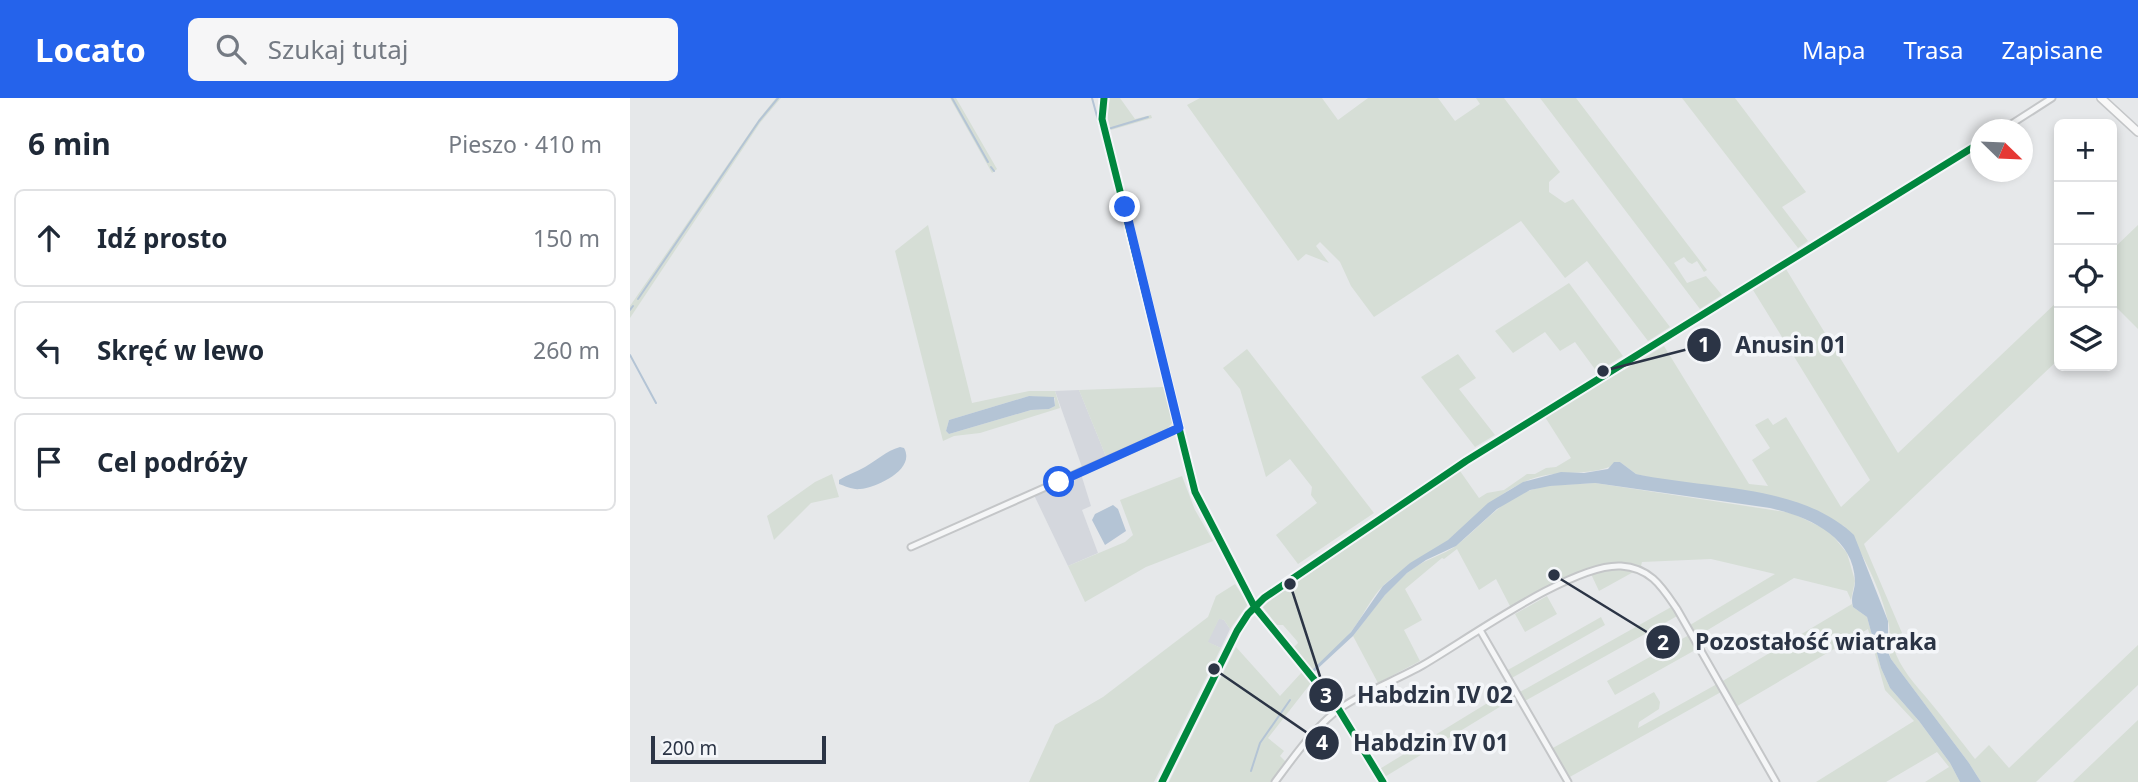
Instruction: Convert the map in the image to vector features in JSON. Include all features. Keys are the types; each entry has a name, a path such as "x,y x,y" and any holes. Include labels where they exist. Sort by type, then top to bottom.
{"street":[{"path":"1104,98 1102,119 1195,492 1255,606 1339,710 1382,782"},
{"path":"2019,119 2052,98"},
{"path":"2101,98 2138,132"},
{"path":"1162,782 1237,631 1255,606 1275,589 1466,461 1970,149"},
{"path":"911,547 1179,428"},
{"path":"1275,782 1304,744 1339,710 1423,665 1557,586 1592,571 1620,566 1651,575 1677,609 1776,782"},
{"path":"1480,630 1568,782"}],"shaded area":[{"path":"776,98 781,98 760,123 630,318 630,306"},
{"path":"950,98 956,98 997,169 992,173"},
{"path":"1110,98 1120,98 1135,119 1151,115 1152,118 1111,130 1107,116"},
{"path":"1200,98 1322,98 1338,120 1368,98 1438,98 1455,121 1480,104 1476,98 1504,98 1560,172 1549,182 1549,192 1565,203 1573,199 1670,327 1648,341 1587,261 1565,278 1521,221 1374,317 1351,286 1340,262 1320,242 1316,246 1329,263 1306,254 1298,261 1187,105"},
{"path":"1540,98 1576,98 1707,270 1704,272 1697,261 1692,264 1684,257 1674,263 1687,283 1706,276 1722,295 1700,309"},
{"path":"1682,98 1735,98 1806,192 1782,207 1808,241 1798,248"},
{"path":"928,225 972,403 1029,391 1055,391 1060,408 980,433 954,436 943,441 895,251","holes":["1029,396 1055,398 1055,406 1049,409 1031,410 949,434 946,431 949,420"]},
{"path":"2138,225 2138,329 2117,308 2117,245"},
{"path":"1786,269 1898,453 2054,305 2054,364 1864,544 1902,633 1893,646 1900,662 1975,759 1989,745 2009,768 2138,645 2138,685 2036,782 1981,782 1891,659 1889,626 1881,597 1864,559 1844,526 1636,474 1620,462 1596,470 1534,478 1501,495 1450,539 1384,585 1349,635 1311,671 1294,647 1297,641 1283,625 1277,625 1262,606 1460,471 1479,498 1487,493 1504,490 1527,474 1556,467 1571,458 1545,417 1664,346 1749,484 1768,486 1752,460 1770,448 1755,425 1768,418 1773,425 1786,417 1841,507 1870,480 1753,290"},
{"path":"1569,283 1623,356 1597,372 1575,342 1560,351 1545,332 1513,353 1495,331"},
{"path":"1247,349 1374,513 1298,564 1276,535 1317,503 1311,495 1312,487 1290,459 1266,477 1240,389 1223,368"},
{"path":"1458,354 1476,378 1459,389 1495,435 1475,447 1421,377"},
{"path":"1164,387 1172,423 1167,429 1107,459 1079,390"},
{"path":"1079,390 1107,459 1083,470 1055,391"},
{"path":"832,474 839,497 811,503 774,540 767,516 815,482"},
{"path":"1081,474 1091,506 1082,510 1098,553 1068,566 1034,495"},
{"path":"1182,476 1195,510 1213,541 1146,567 1085,602 1068,566 1125,542 1133,535 1120,500"},
{"path":"1595,483 1792,513 1829,531 1847,553 1855,581 1851,600 1847,591 1794,578 1696,637 1690,625 1775,574 1711,559 1642,562 1641,566 1606,567 1573,576 1511,608 1496,579 1479,590 1457,549 1405,589 1422,620 1404,630 1420,661 1378,683 1353,636 1397,582 1419,565 1457,545 1520,494 1546,486"},
{"path":"1606,569 1637,570 1599,591 1591,574"},
{"path":"1235,584 1248,604 1230,629 1224,620 1219,619 1208,642 1221,648 1154,782 1029,782 1055,725 1103,697 1208,617 1216,596"},
{"path":"1547,596 1557,614 1525,632 1515,614"},
{"path":"1852,604 1867,617 1881,668 1890,688 1919,721 1950,763 1960,782 1925,782 1949,767 1937,752 1886,782 1816,782 1914,721 1885,690 1868,629 1734,708 1721,682"},
{"path":"1673,606 1679,615 1523,702 1518,693"},
{"path":"1601,617 1605,625 1510,679 1506,671"},
{"path":"1219,618 1224,620 1230,629 1221,648 1207,642"},
{"path":"1689,635 1697,649 1615,695 1607,681"},
{"path":"1236,647 1280,696 1302,672 1311,683 1268,738 1284,751 1280,756 1287,763 1273,782 1169,782"},
{"path":"1717,684 1721,692 1568,778 1551,749 1654,692 1660,702 1659,709 1639,722 1638,728"},
{"path":"1512,688 1516,697 1383,778 1378,770"},
{"path":"2138,720 2138,782 2073,782"}],"water":[{"path":"1029,396 1054,397 1055,406 1031,410 949,434 946,431 949,420"},
{"path":"900,447 904,448 905,463 885,481 860,489 839,484 839,480"},
{"path":"1614,462 1620,462 1636,474 1780,497 1832,518 1854,535 1888,621 1888,652 1891,659 1981,782 1960,782 1950,763 1919,721 1890,688 1881,668 1867,617 1853,607 1853,565 1837,540 1799,516 1770,508 1595,483 1530,490 1497,509 1456,546 1426,560 1407,573 1385,595 1353,636 1313,673 1311,671 1351,632 1383,586 1410,563 1448,540 1488,503 1523,482 1561,472 1584,473 1608,469"},
{"path":"1113,505 1118,509 1126,531 1105,545 1092,520 1095,514"}],"waterway":[{"path":"638,299 759,121 778,98"},
{"path":"952,98 988,162"},
{"path":"1092,98 1101,131"},
{"path":"1108,129 1148,117"},
{"path":"991,167 994,171"},
{"path":"630,310 633,306"},
{"path":"630,355 656,403"},
{"path":"1251,771 1260,743 1290,700"}],"cycle path":[{"path":"1104,98 1102,119 1195,492 1254,606 1339,710 1383,782"},
{"path":"1162,782 1237,631 1248,614 1264,598 1466,461 1970,149"}],"place":[{"name":"Anusin 01","path":"1603,371"},
{"name":"Pozostałość wiatraka","path":"1554,575"},
{"name":"Habdzin IV 02","path":"1290,584"},
{"name":"Habdzin IV 01","path":"1214,669"}],"route":[{"path":"1059,482 1179,428 1125,207"}]}
